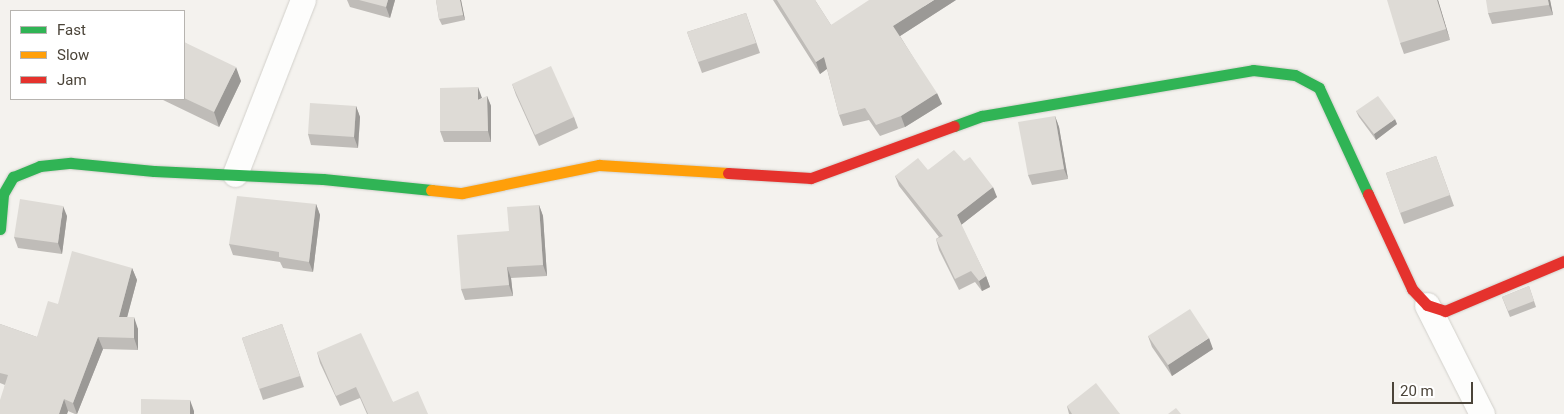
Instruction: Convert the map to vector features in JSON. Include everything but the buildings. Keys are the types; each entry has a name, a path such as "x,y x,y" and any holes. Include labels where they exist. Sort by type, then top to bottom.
{"street":[{"path":"235,174 303,0"},
{"path":"0,229 3,194 13,177 40,166 71,162 154,171 235,174 462,193 599,165 811,178 982,116 1261,71 1295,75 1319,88 1412,289 1427,305 1482,414"},
{"path":"1427,305 1445,311 1564,261"}],"traffic: fast":[{"path":"954,126 982,116 1253,70 1295,75 1319,88 1368,194"},
{"path":"0,229 3,194 13,177 40,166 71,163 154,171 323,179 431,190"}],"traffic: slow":[{"path":"431,190 462,193 599,165 728,173"}],"traffic: jam":[{"path":"728,173 811,178 954,126"},
{"path":"1368,194 1412,289 1427,305 1445,311 1564,261"}]}
